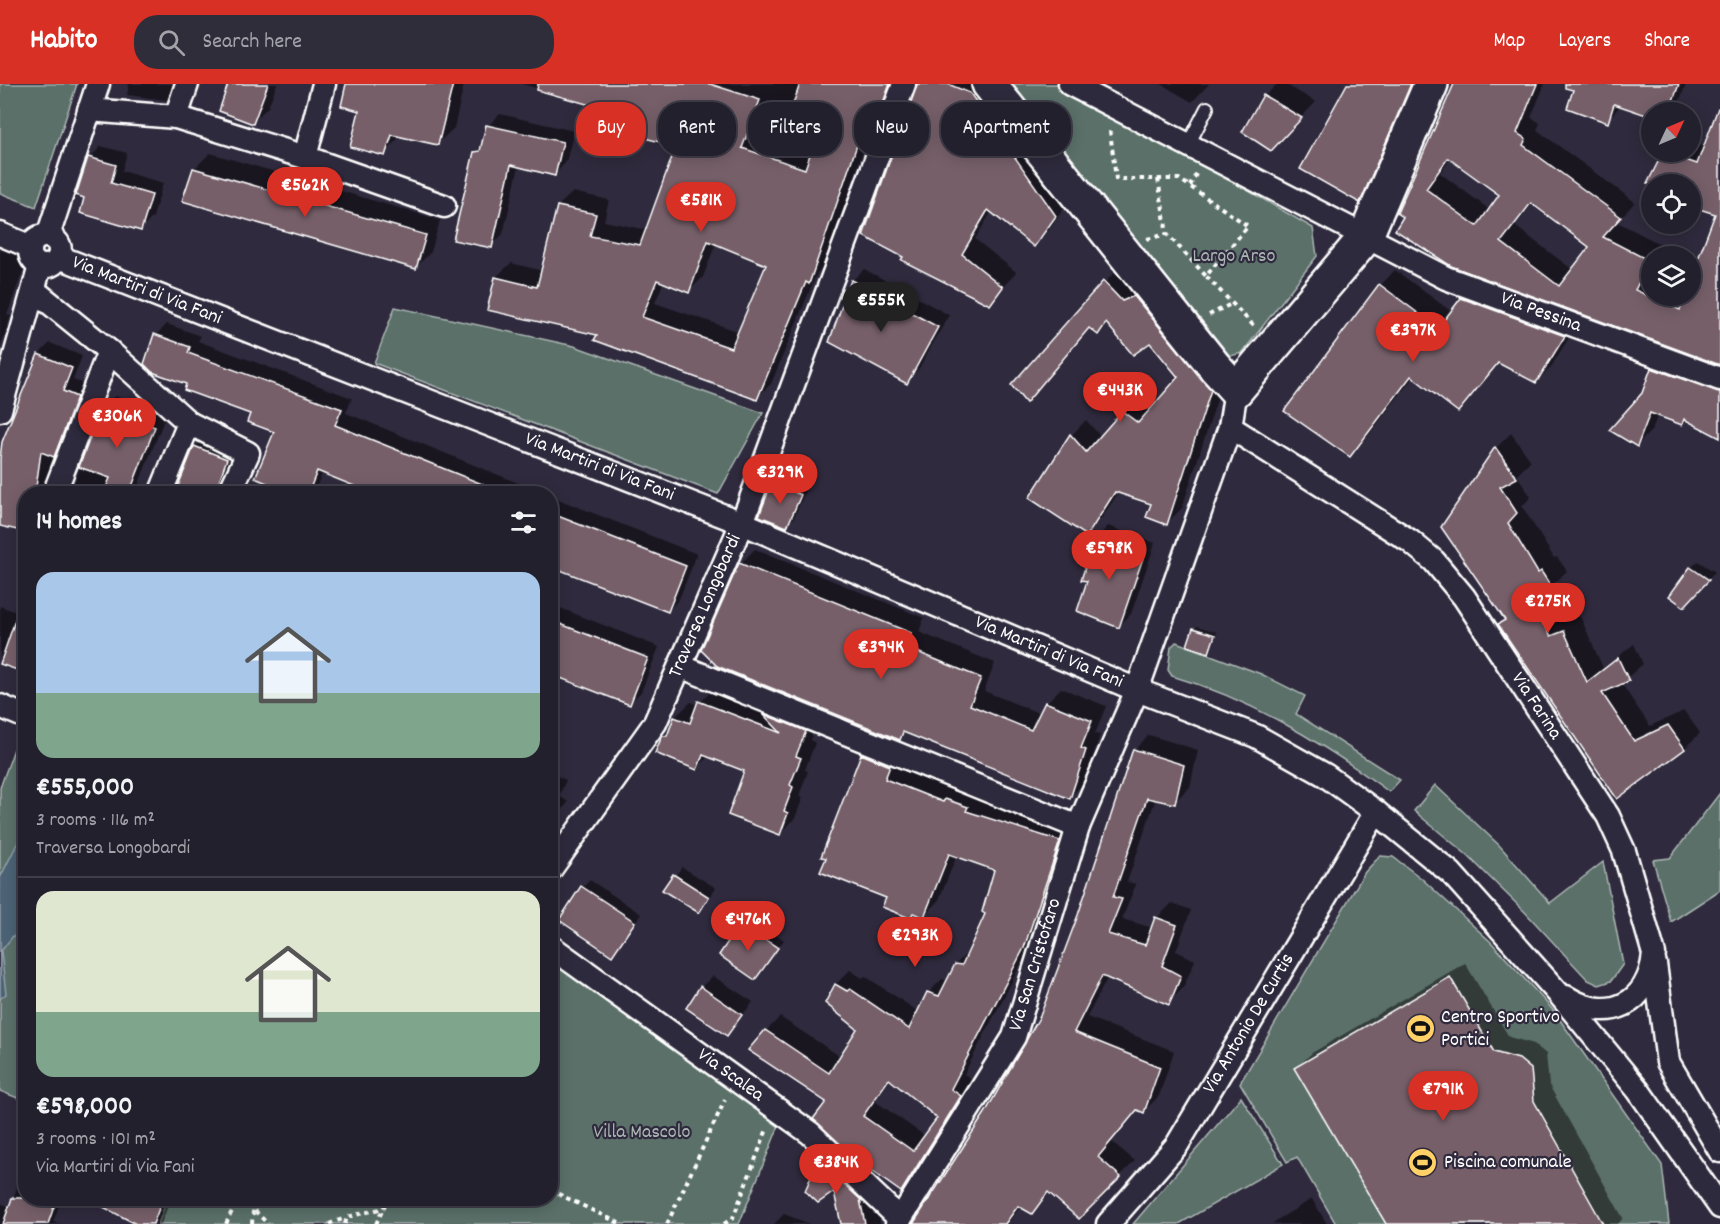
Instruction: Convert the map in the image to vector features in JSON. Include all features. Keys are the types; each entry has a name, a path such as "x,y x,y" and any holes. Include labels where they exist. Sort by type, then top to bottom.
{"main road":[{"path":"989,84 1208,360 1236,390 1365,238 1431,84"}],"street":[{"path":"0,410 35,291 50,262 32,260 98,84"},
{"path":"176,117 187,84"},
{"path":"305,157 324,84"},
{"name":"Traversa Longobardi","path":"558,859 655,723 741,523 904,84"},
{"path":"1070,84 1365,238"},
{"path":"90,110 176,117 305,157 444,206"},
{"path":"0,234 38,241"},
{"name":"Via Pessina","path":"1365,238 1446,278 1720,379"},
{"name":"Via Martiri di Via Fani","path":"50,262 741,523 1137,690"},
{"path":"35,291 109,351 189,423 248,453 233,486"},
{"path":"57,486 109,351"},
{"path":"1230,427 1236,390"},
{"path":"163,486 189,423"},
{"name":"Via San Cristofaro","path":"899,1221 1014,1037 1078,827 1137,690 1230,427"},
{"name":"Via Farina","path":"1230,427 1410,541 1434,561 1464,597 1608,816 1624,851 1654,954 1668,1062 1720,1151"},
{"path":"680,666 1078,827"},
{"path":"1137,690 1256,736 1325,775 1376,812 1451,873 1559,993 1638,1090 1720,1207"},
{"path":"0,706 18,714"},
{"name":"Via Antonio De Curtis","path":"1108,1224 1177,1145 1376,812"},
{"name":"Via Scalea","path":"558,952 810,1133 899,1221"},
{"path":"1559,993 1582,1008 1600,1011 1617,1008 1632,1000 1644,987 1652,971 1654,954"}],"lane":[{"path":"1188,145 1207,108"}],"path":[{"path":"1107,103 1116,179 1179,179 1248,226 1206,276"},
{"path":"1158,179 1167,234 1274,346"},
{"path":"667,1224 728,1094"},
{"path":"724,1224 733,1218 768,1126"},
{"path":"558,1194 621,1224"},
{"path":"226,1224 234,1206"},
{"path":"252,1224 254,1206"},
{"path":"329,1224 384,1208"},
{"path":"376,1224 384,1208"},
{"path":"254,1211 268,1224"},
{"path":"345,1224 347,1217"}],"green space":[{"path":"0,84 77,84 36,207 0,193"},
{"name":"Largo Arso","path":"1005,84 1062,84 1313,228 1317,256 1242,353 1230,356 1067,156 1071,156 1071,102 1020,102"},
{"path":"395,307 574,346 763,413 718,494 374,363"},
{"path":"1176,642 1261,674 1305,696 1296,714 1400,780 1389,792 1338,756 1285,724 1230,697 1172,676 1168,670 1171,647"},
{"path":"18,738 18,1098 0,1091 0,788"},
{"path":"1435,785 1499,845 1550,903 1603,862 1623,964 1611,981 1599,985 1588,980 1525,912 1467,855 1414,811"},
{"path":"1720,793 1720,890 1671,922 1653,860 1670,858"},
{"name":"Centro Sportivo Portici","path":"1380,856 1393,857 1421,878 1491,942 1553,1010 1662,1165 1669,1224 1336,1224 1297,1157 1287,1162 1240,1083 1365,872"},
{"name":"Villa Mascolo","path":"558,961 780,1123 739,1224 158,1224 164,1206 558,1206"},
{"path":"1241,1097 1283,1164 1179,1224 1133,1224"}],"water":[{"path":"18,842 18,934 13,936 1,951 6,994 0,999 0,878"}],"building":[{"path":"228,84 268,84 253,124 219,111"},
{"path":"346,84 453,84 438,145 392,135 385,156 350,147 359,111 341,106"},
{"path":"538,84 710,84 760,100 759,102 748,102 748,132 742,148 748,150 748,156 766,156 805,169 810,156 842,156 842,102 794,102 800,84 890,84 883,102 854,102 854,154 809,284 806,282 757,400 594,340 597,335 487,310 495,277 537,287 557,206 596,214 590,236 640,245 672,156 736,156 736,102 658,102 658,141 646,138 646,102 580,102 537,90","holes":["708,241 766,265 731,348 642,317 657,280 689,293"]},
{"path":"917,84 948,84 970,93 976,102 941,102 941,156 1014,156 1056,216 1034,247 988,210 962,254 1003,287 990,305 901,260 903,257 863,236 891,156 929,156 929,102 911,102"},
{"path":"1347,84 1411,84 1360,203 1300,169"},
{"path":"1454,84 1537,84 1517,133 1526,139 1523,145 1621,217 1603,237 1641,256 1641,278 1635,290 1641,293 1641,306 1671,306 1680,310 1681,306 1701,306 1701,251 1715,214 1701,210 1701,174 1652,174 1658,162 1697,164 1701,162 1701,153 1718,108 1720,109 1720,365 1451,266 1395,230 1403,217 1397,213","holes":["1448,158 1499,195 1477,226 1426,189","1531,203 1589,247 1559,286 1501,242"]},
{"path":"1565,84 1679,84 1673,102 1641,102 1641,113 1614,104 1608,123 1567,108 1573,90 1565,88"},
{"path":"1263,95 1302,118 1271,151 1242,132"},
{"path":"486,125 563,142 555,176 511,165 492,248 453,240 474,152 480,151"},
{"path":"88,157 116,165 111,183 152,195 141,231 80,213 84,198 76,195"},
{"path":"193,168 426,235 416,269 182,201"},
{"path":"851,280 938,327 907,384 829,342"},
{"path":"1103,281 1122,301 1134,296 1211,390 1167,525 1146,517 1151,504 1115,492 1087,536 1029,498 1070,434 1086,452 1122,411 1138,423 1178,377 1150,343 1133,355 1106,323 1098,335 1089,328 1026,403 1011,385"},
{"path":"1379,284 1438,328 1461,298 1565,336 1536,383 1498,363 1458,412 1411,376 1350,457 1284,411"},
{"path":"154,334 190,347 188,353 342,409 335,425 487,486 354,486 317,471 311,486 274,486 255,478 274,432 247,422 250,414 184,390 186,384 152,372 144,364"},
{"path":"38,354 72,368 63,391 77,397 54,457 41,452 36,486 18,486 18,530 0,526 2,442"},
{"path":"1651,368 1720,392 1720,438 1684,419 1682,425 1650,413 1637,447 1609,430 1642,393"},
{"path":"102,406 155,427 132,486 107,486 110,478 79,467"},
{"path":"194,446 227,459 217,486 178,486"},
{"path":"1495,447 1517,478 1500,487 1517,513 1508,523 1538,573 1541,571 1552,588 1532,602 1551,636 1564,631 1587,682 1618,658 1629,681 1602,693 1634,741 1668,725 1685,749 1617,799 1498,624 1505,620 1441,527"},
{"path":"772,482 801,495 787,527 759,516"},
{"path":"558,516 686,566 668,612 558,569"},
{"path":"1095,537 1144,555 1119,628 1077,611 1087,581 1081,580"},
{"path":"739,563 911,633 905,647 981,678 970,705 1031,730 1045,702 1092,721 1081,748 1086,750 1070,799 903,732 900,740 717,666 701,650"},
{"path":"1690,567 1709,580 1684,607 1669,596"},
{"path":"18,612 18,670 0,664"},
{"path":"558,623 648,658 630,705 558,677"},
{"path":"1193,628 1215,635 1209,653 1187,646"},
{"path":"698,701 781,733 763,714 806,731 796,756 801,758 790,785 793,787 784,811 788,813 780,835 728,815 744,771 703,755 697,770 655,753 662,736 667,736 674,717 690,723"},
{"path":"1133,749 1184,765 1175,804 1147,798 1113,897 1122,899 1108,934 1145,945 1155,917 1177,925 1162,966 1181,976 1169,1005 1102,976 1074,1032 1160,1067 1144,1113 1137,1110 1098,1157 1121,1177 1079,1219 1048,1192 1032,1214 1018,1206 1005,1224 913,1224 985,1113 1040,1016 1078,915"},
{"path":"861,754 890,766 885,779 943,802 945,799 968,807 966,811 1060,841 1024,948 951,1089 961,1096 901,1192 863,1165 813,1119 826,1102 748,1050 765,1030 829,1073 857,1029 825,1003 835,984 847,991 850,989 909,1029 927,992 939,996 955,964 962,965 985,914 982,912 994,870 949,854 924,917 913,913 910,918 882,907 886,898 820,872 826,858 821,857","holes":["889,1079 937,1118 913,1151 863,1116"]},
{"path":"673,874 709,897 699,913 662,890"},
{"path":"581,886 635,922 612,956 559,920"},
{"path":"739,925 746,930 748,928 778,948 755,980 719,955"},
{"path":"1450,977 1494,1052 1519,1059 1531,1069 1534,1101 1603,1224 1386,1224 1294,1068"},
{"path":"700,986 742,1015 727,1036 686,1008"},
{"path":"818,1160 860,1199 865,1224 841,1224 834,1192 818,1203 805,1191"},
{"path":"12,1198 18,1198 18,1206 54,1206 48,1224 3,1224"},
{"path":"101,1206 160,1206 153,1224 136,1224"}],"place":[{"name":"Centro Sportivo Portici","path":"1420,1029"},
{"name":"Piscina comunale","path":"1423,1163"}]}
